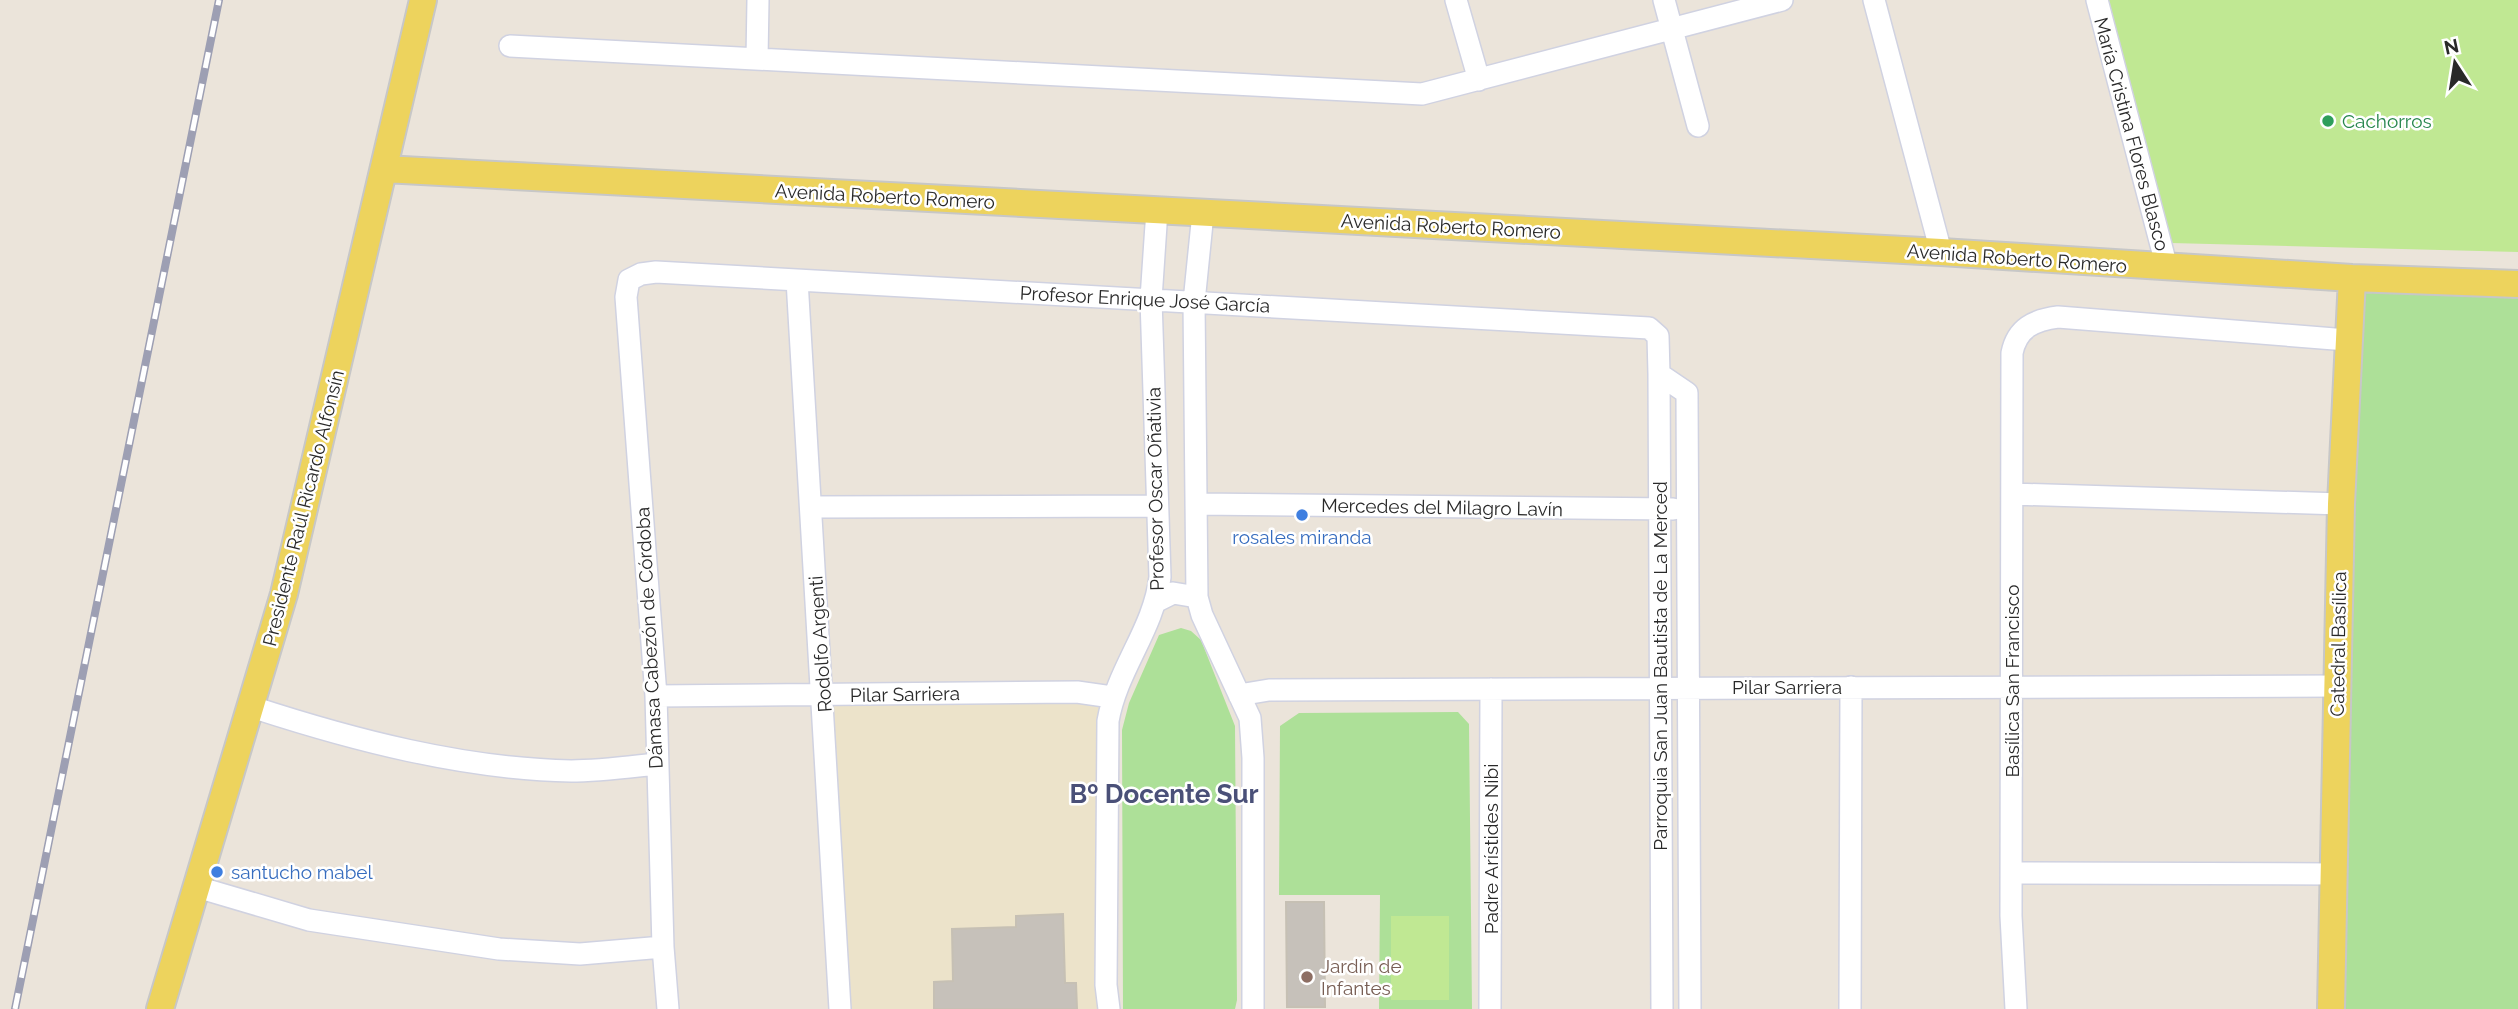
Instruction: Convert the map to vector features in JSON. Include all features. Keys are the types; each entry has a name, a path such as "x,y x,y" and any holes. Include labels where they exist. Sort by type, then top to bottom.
{"main road":[{"name":"Presidente Raúl Ricardo Alfonsín","path":"160,1009 284,594 423,0"},
{"name":"Avenida Roberto Romero","path":"384,169 1941,252 2352,278 2518,284"},
{"name":"Catedral Basílica","path":"2331,1009 2341,504 2352,278"}],"street":[{"path":"757,59 758,0"},
{"path":"1456,0 1479,80"},
{"path":"1664,0 1698,126"},
{"path":"510,46 1422,94 1782,0"},
{"path":"1874,0 1941,252"},
{"name":"María Cristina Flores Blasco","path":"2097,0 2167,268"},
{"name":"Profesor Oscar Oñativia","path":"1109,1009 1106,985 1108,721 1112,697 1157,601 1160,577 1151,299 1157,210"},
{"name":"Profesor Oscar Oñativia","path":"1203,213 1194,302 1197,597 1202,615 1250,718 1253,758 1253,1009"},
{"name":"Profesor Enrique José García","path":"641,274 797,280 1649,328"},
{"name":"Dámasa Cabezón de Córdoba","path":"641,274 629,281 626,298 656,696 663,947 668,1009"},
{"name":"Rodolfo Argenti","path":"797,280 840,1009"},
{"name":"Basílica San Francisco","path":"2016,1009 2011,916 2012,353 2015,340 2037,319 2058,317 2347,340"},
{"name":"Parroquia San Juan Bautista de La Merced","path":"1649,328 1658,336 1659,374 1662,1009"},
{"path":"1659,374 1687,393 1690,1009"},
{"path":"2013,494 2341,504"},
{"name":"Mercedes del Milagro Lavín","path":"1196,504 1688,509"},
{"path":"811,507 1156,506"},
{"path":"1157,601 1173,593 1197,597"},
{"name":"Pilar Sarriera","path":"1239,695 1269,690 2337,686"},
{"path":"1850,1009 1851,687"},
{"name":"Padre Arístides Nibi","path":"1490,1009 1491,689"},
{"name":"Pilar Sarriera","path":"656,696 1077,692 1112,697"},
{"path":"252,706 347,738 534,769 574,771 656,764"},
{"path":"2013,873 2333,874"},
{"path":"197,887 309,920 499,949 580,954 663,947"}],"shaded area":[{"path":"825,696 1111,698 1108,1009 840,1009"}],"green space":[{"name":"Cachorros","path":"2106,0 2518,0 2518,252 2171,243"},
{"path":"2356,283 2518,291 2518,1009 2344,1009"},
{"path":"1181,628 1191,631 1201,640 1235,726 1237,1000 1235,1009 1123,1009 1122,730 1129,703 1159,635"},
{"path":"1458,712 1469,724 1472,1009 1379,1009 1380,895 1279,895 1280,726 1299,713"},
{"path":"1391,916 1449,916 1449,1000 1391,1000"}],"building":[{"path":"1286,902 1324,902 1325,1007 1287,1007"},
{"path":"1063,914 1065,983 1076,983 1077,1009 934,1009 934,982 953,981 952,929 1016,927 1016,916"}],"railway":[{"path":"15,1009 219,0"}],"place":[{"name":"Cachorros","path":"2328,121"},
{"name":"rosales miranda","path":"1302,515"},
{"name":"santucho mabel","path":"217,872"},
{"name":"Jardín de Infantes","path":"1307,977"}],"district":[{"name":"Bº Docente Sur","path":"1164,794"}]}
